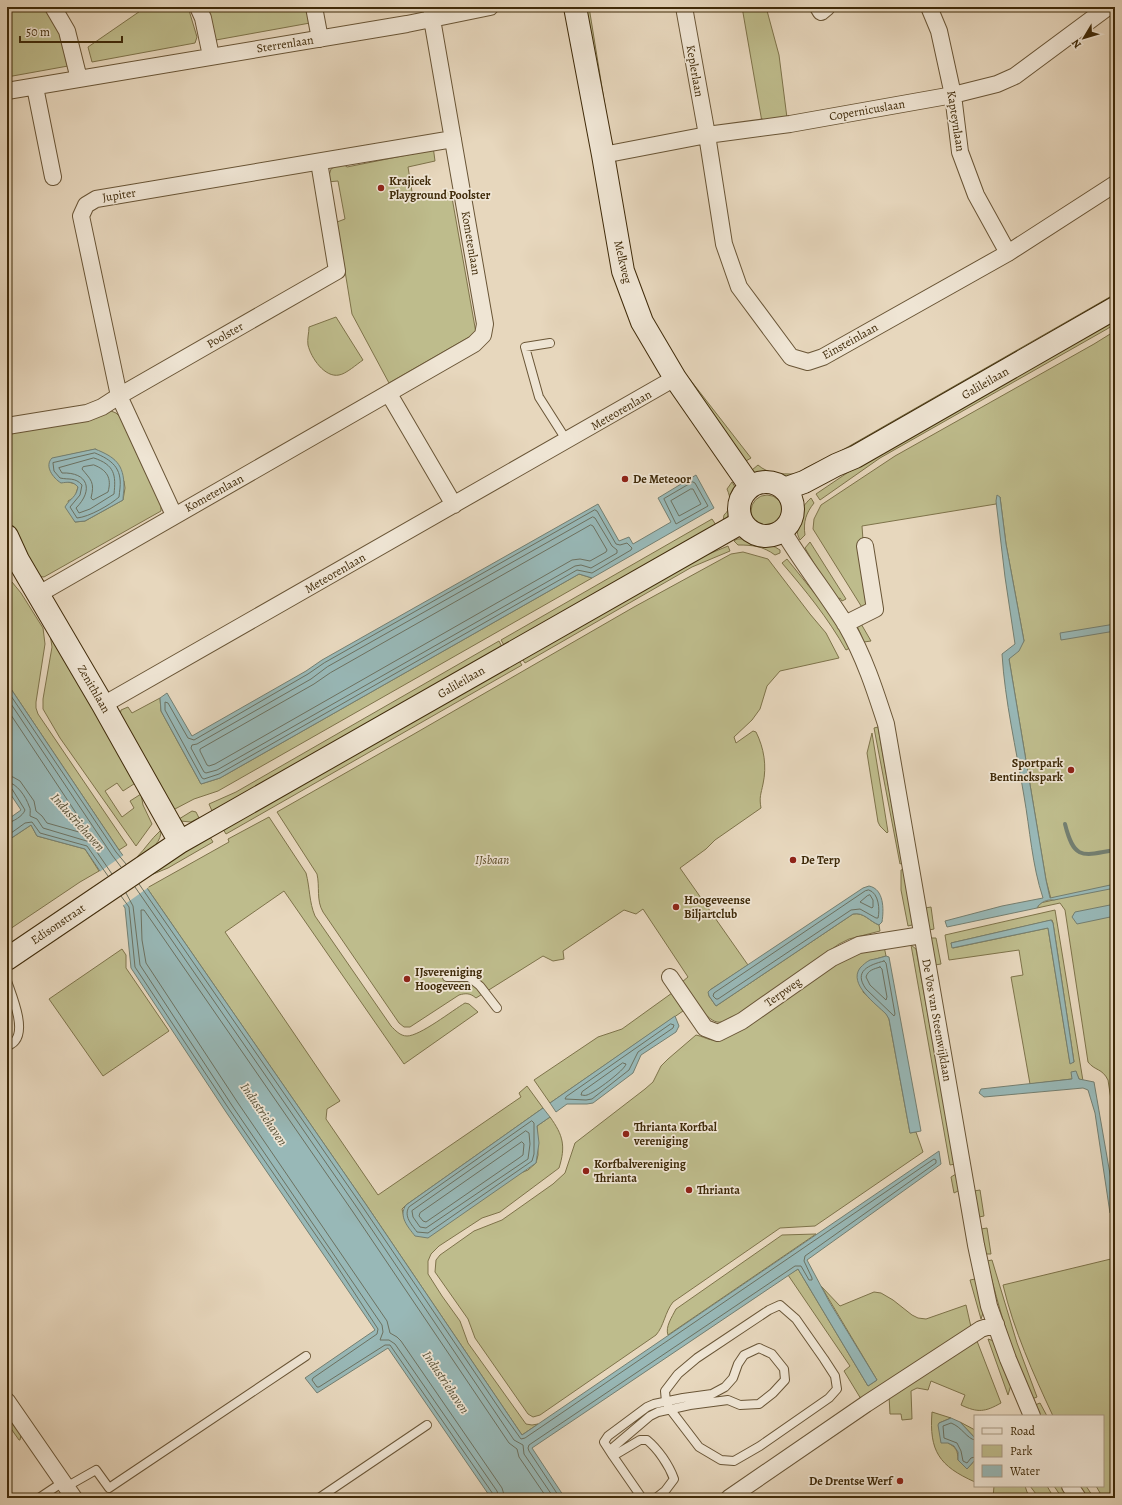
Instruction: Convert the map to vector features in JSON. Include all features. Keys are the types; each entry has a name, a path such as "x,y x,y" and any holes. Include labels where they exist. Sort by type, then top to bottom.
{"main road":[{"name":"Melkweg","path":"575,7 623,271 642,322 675,378 750,486"},
{"name":"Galileilaan","path":"789,498 804,482 855,457 1115,308"},
{"path":"764,481 779,484 789,498 792,518 782,531 768,536 760,535 753,533 742,522 739,506 744,492 750,486 764,481"},
{"name":"Galileilaan","path":"180,842 742,522"},
{"name":"Zenithlaan","path":"7,536 18,560 103,705 180,842"},
{"name":"Edisonstraat","path":"7,959 180,842"}],"street":[{"path":"53,7 67,31 79,79"},
{"path":"198,7 203,18 211,56"},
{"path":"314,7 320,38"},
{"name":"Sterrenlaan","path":"7,91 320,38 432,13 490,7"},
{"name":"Keplerlaan","path":"684,7 707,135"},
{"path":"818,7 821,12 827,7"},
{"name":"Kapteynlaan","path":"929,7 939,31 953,95 960,152 976,195 1008,252"},
{"name":"Copernicuslaan","path":"603,155 707,135 790,124 953,95 997,84 1015,76 1108,7"},
{"name":"Kometenlaan","path":"39,594 174,515 389,394 474,344 483,335 485,324 432,13"},
{"path":"35,86 53,177"},
{"name":"Einsteinlaan","path":"707,135 724,244 739,287 792,357 808,362 823,357 1008,252 1115,184"},
{"name":"Jupiter","path":"174,515 119,396 81,216 86,205 96,199 453,139"},
{"name":"Poolster","path":"7,426 87,413 102,407 338,271 319,162"},
{"name":"Meteorenlaan","path":"103,705 675,378"},
{"path":"389,394 454,505"},
{"name":"De Vos van Steenwijklaan","path":"782,531 845,624 856,644 870,676 886,724 976,1245 989,1306 1013,1372 1032,1415"},
{"path":"845,624 875,609 865,546"},
{"name":"Terpweg","path":"670,977 705,1028 718,1033 742,1021 832,958 860,945 922,935"},
{"path":"729,1498 866,1404 968,1337 981,1329 996,1324"},
{"path":"7,1401 68,1489"},
{"path":"1071,1487 1078,1498"}],"lane":[{"path":"550,343 526,347 539,397 567,441"},
{"path":"447,977 469,977 480,986 497,1008"},
{"path":"7,981 19,1024 19,1032 15,1041 7,1047"},
{"path":"780,1305 796,1319 824,1359 835,1376 837,1389 829,1398 804,1416 760,1446 734,1461 721,1460 699,1447 668,1406 664,1391 678,1374 703,1354 769,1310 780,1305"},
{"path":"642,1498 604,1442 608,1436 647,1407 668,1406 728,1400 740,1405 758,1404 773,1393 785,1380 784,1369 772,1354 759,1348 744,1354 733,1378 725,1387 712,1394 668,1406"},
{"path":"39,1498 68,1489 96,1470 109,1488 306,1356"},
{"path":"319,1498 427,1425"},
{"path":"611,1453 640,1440 647,1440 654,1446 674,1479 665,1491 656,1498"}],"green space":[{"path":"7,7 48,7 60,29 68,66 7,77"},
{"path":"146,7 188,7 197,37 195,43 92,62 88,47"},
{"path":"205,7 307,7 310,23 216,40"},
{"path":"584,7 589,7 610,137"},
{"path":"742,7 766,7 779,55 787,118 762,122"},
{"path":"433,146 435,161 408,167 413,198 451,192 476,333 389,383 352,314 337,222 345,219 338,181 327,182 331,169 342,163 347,167 427,151"},
{"path":"1115,294 1115,300 807,475 804,469 819,463 846,448"},
{"path":"336,317 363,360 345,373 339,375 329,373 319,366 312,356 308,345 309,327"},
{"path":"1115,318 1115,324 1107,329 880,458 820,500 816,494 875,454"},
{"name":"Sportpark Bentinckspark","path":"1115,331 1115,1125 1108,1080 1101,1071 1093,1067 1088,1062 1065,910 1060,903 1037,908 1040,903 1058,899 1057,897 1051,899 1046,880 1009,659 1024,641 1006,544 1000,497 996,504 862,526 863,540 858,542 868,605 863,609 813,529 814,519 821,505 895,456"},
{"path":"681,368 751,458 746,461"},
{"path":"111,411 116,413 120,417 161,503 161,511 44,577 36,576 12,536 7,522 7,432","holes":["96,449 124,481 125,488 123,500 85,521 75,522 68,501 75,497 78,487 76,484 68,482 59,457"]},
{"path":"758,465 770,472 794,474 784,482 758,475 752,470"},
{"path":"732,482 737,491 737,495 731,512 723,521 724,515 730,506 727,489"},
{"path":"764,495 770,495 780,502 783,511 782,517 776,524 770,527 764,527 754,520 751,514 751,508 758,498"},
{"path":"811,498 814,503 806,518 804,526 805,535 800,540 797,529 798,518 803,507"},
{"path":"712,519 716,525 505,647 501,640"},
{"path":"737,539 760,541 780,550 780,553 775,555 757,547 738,545 734,541"},
{"path":"810,542 846,599 842,601 840,598 838,599 822,577 805,548"},
{"path":"728,546 730,551 692,567 525,663 521,657 699,558"},
{"name":"IJsbaan","path":"743,552 768,559 826,633 839,658 780,671 767,686 760,709 752,720 734,737 736,743 753,731 756,732 759,738 765,764 760,798 761,808 715,840 706,849 680,868 748,965 710,990 709,996 716,1006 853,914 860,914 879,925 880,931 849,939 839,944 733,1018 717,1022 707,1016 693,999 682,982 688,977 643,909 636,914 624,910 563,951 564,959 553,961 543,956 476,998 468,994 459,995 410,1027 404,1027 399,1023 323,912 319,898 317,874 277,812 634,607 731,554"},
{"path":"787,559 828,610 850,648 846,650 816,605 782,563"},
{"path":"579,574 592,578 218,791 194,799 173,810 120,715 121,710 128,707 132,713 160,698 161,711 201,784 220,778"},
{"path":"7,578 21,593 43,628 45,644 36,702 38,714 127,845 119,850 7,683"},
{"path":"860,622 871,641 864,642 857,626"},
{"path":"50,634 137,782 123,791 117,783 105,791 122,817 134,808 130,801 141,794 143,805 152,824 136,846 60,738 43,709 43,699 52,647"},
{"path":"499,641 503,649 212,811 209,804 236,792"},
{"path":"517,658 522,665 226,834 223,829"},
{"path":"878,727 902,863 900,864 874,728"},
{"path":"872,733 887,833 878,822 867,753"},
{"path":"192,811 196,812 199,818 191,822 180,821 179,819"},
{"path":"269,817 306,873 315,916 391,1026 396,1031 404,1036 413,1035 465,1003 469,1004 478,1012 404,1064 284,891 225,932 340,1101 327,1109 326,1119 378,1195 521,1097 519,1093 527,1086 543,1108 406,1205 402,1209 405,1221 528,1170 536,1163 538,1155 537,1126 550,1117 558,1129 563,1147 559,1168 500,1212 482,1218 439,1246 431,1254 428,1261 428,1274 460,1321 468,1343 526,1424 538,1424 522,1435 365,1203 147,888 229,842 228,839"},
{"path":"31,825 37,836 85,849 99,871 7,931 7,841"},
{"path":"160,831 160,838 155,845 138,859 137,857"},
{"path":"210,837 213,842 168,868 146,877 167,862"},
{"path":"904,869 915,920 912,925 908,926 901,890 901,870"},
{"path":"931,907 934,929 929,930 925,908"},
{"path":"1055,910 1083,1081 1079,1079 1077,1075 1072,1079 1030,1084 1011,977 1023,975 1019,950 949,960 945,935","holes":["1052,920 1074,1062 1070,1063 1048,928 953,948 951,943"]},
{"path":"932,938 936,938 941,964 935,965 930,940"},
{"path":"911,945 916,949 955,1164 950,1165"},
{"path":"884,946 886,956 869,961 863,992 887,1014 889,1019 910,1133 916,1132 923,1152 815,1226 780,1228 673,1302 656,1335 540,1415 533,1417 528,1414 475,1338 468,1319 435,1272 436,1260 440,1255 474,1231 502,1220 553,1184 565,1173 575,1143 653,1082 661,1066 696,1035 712,1040 724,1039 844,958 855,953"},
{"path":"122,949 126,955 126,968 169,1031 103,1076 49,999"},
{"path":"672,993 683,1011 550,1103 534,1080 598,1037 622,1029"},
{"path":"1107,1167 1115,1180 1115,1239 1108,1191"},
{"path":"956,1174 960,1190 954,1193 951,1177"},
{"path":"980,1190 984,1216 979,1217 974,1191"},
{"path":"987,1228 991,1254 985,1254 981,1229"},
{"path":"816,1234 668,1335 668,1325 676,1309 782,1235"},
{"path":"1115,1258 1115,1498 1103,1498 1097,1487 1104,1487 1104,1415 1053,1415 1018,1335 1003,1285"},
{"path":"992,1260 1017,1343 1037,1397 1032,1399 1018,1365 1001,1314 987,1261"},
{"path":"798,1269 868,1386 877,1380 821,1286 840,1306 874,1292 881,1293 918,1318 926,1319 966,1305 971,1327 861,1399 844,1371 850,1366 788,1275"},
{"path":"975,1279 984,1310 981,1319 970,1280"},
{"path":"988,1339 994,1341 1011,1385 1008,1395"},
{"path":"977,1341 1001,1403 986,1410 972,1409 961,1405 965,1395 931,1381 928,1390 917,1388 911,1391 912,1419 902,1420 901,1414 890,1414 889,1396"},
{"path":"1040,1403 1046,1415 1040,1415 1035,1405"},
{"path":"932,1412 951,1418 939,1423 948,1443 956,1450 958,1460 967,1469 974,1461 974,1482 953,1470 939,1456 932,1437"},
{"path":"7,1414 21,1435 20,1440 7,1423"},
{"path":"960,1422 974,1429 974,1437"},
{"path":"994,1487 1025,1487 1031,1498 993,1498"},
{"path":"1031,1487 1048,1487 1054,1498 1039,1498"},
{"path":"1055,1487 1063,1487 1070,1498 1062,1498"},
{"path":"1080,1487 1087,1487 1094,1498 1086,1498"}],"water":[{"path":"95,449 113,458 120,467 124,479 123,500 85,521 75,522 65,507 76,494 78,487 72,483 61,483 58,481 50,472 50,461 52,458"},
{"path":"696,475 714,508 592,578 579,574 220,778 201,784 161,711 160,698 167,693 192,736 306,671 322,660 598,504 619,541 629,537 633,544 671,522 658,498"},
{"path":"997,495 1000,497 1006,544 1024,641 1019,651 1009,659 1050,898 1115,884 1115,888 1047,901 1040,904 1037,908 947,927 945,921 1002,906 1043,898 1034,860 1003,672 1002,654 1015,644 1005,577 996,501"},
{"path":"1115,624 1115,631 1061,640 1060,633"},
{"name":"Industriehaven","path":"7,683 119,850 147,888 365,1203 522,1435 939,1151 941,1164 807,1260 830,1303 877,1380 868,1386 798,1269 532,1448 565,1498 491,1498 388,1348 317,1393 305,1378 375,1330 226,1112 131,968 125,908 85,849 37,836 31,825 7,841 7,820 21,810 7,789"},
{"path":"869,886 878,891 882,900 883,917 882,922 879,925 860,914 853,914 716,1006 709,996 708,992 710,990 863,888"},
{"path":"1115,904 1115,916 1077,924 1072,917 1075,912"},
{"path":"1051,920 1053,923 1074,1062 1070,1064 1048,928 952,948 951,943"},
{"path":"886,956 889,957 921,1131 910,1133 889,1019 860,987 857,974 860,968 870,960"},
{"path":"675,1016 679,1026 676,1032 641,1055 633,1073 593,1103 567,1104 556,1112 550,1103"},
{"path":"1076,1071 1079,1079 1094,1082 1115,1203 1115,1216 1110,1213 1095,1113 1088,1090 1083,1088 984,1097 979,1093 981,1089 1072,1079 1071,1072"},
{"path":"543,1108 550,1117 537,1126 539,1143 536,1163 428,1238 415,1236 403,1217 406,1205"},
{"path":"951,1418 960,1422 974,1437 974,1461 967,1469 958,1460 958,1452 954,1446 948,1443 941,1443 939,1423"}],"pier":[{"path":"125,854 149,887 121,907 98,873"}],"waterway":[{"path":"1065,824 1072,844 1076,850 1081,853 1095,854 1115,850"}],"place":[{"name":"Krajicek Playground Poolster","path":"381,188"},
{"name":"De Meteoor","path":"625,479"},
{"name":"Sportpark Bentinckspark","path":"1071,770"},
{"name":"De Terp","path":"793,860"},
{"name":"Hoogeveense Biljartclub","path":"676,907"},
{"name":"IJsvereniging Hoogeveen","path":"407,979"},
{"name":"Thrianta Korfbal vereniging","path":"626,1134"},
{"name":"Korfbalvereniging Thrianta","path":"586,1171"},
{"name":"Thrianta","path":"689,1190"},
{"name":"De Drentse Werf","path":"900,1481"}]}
